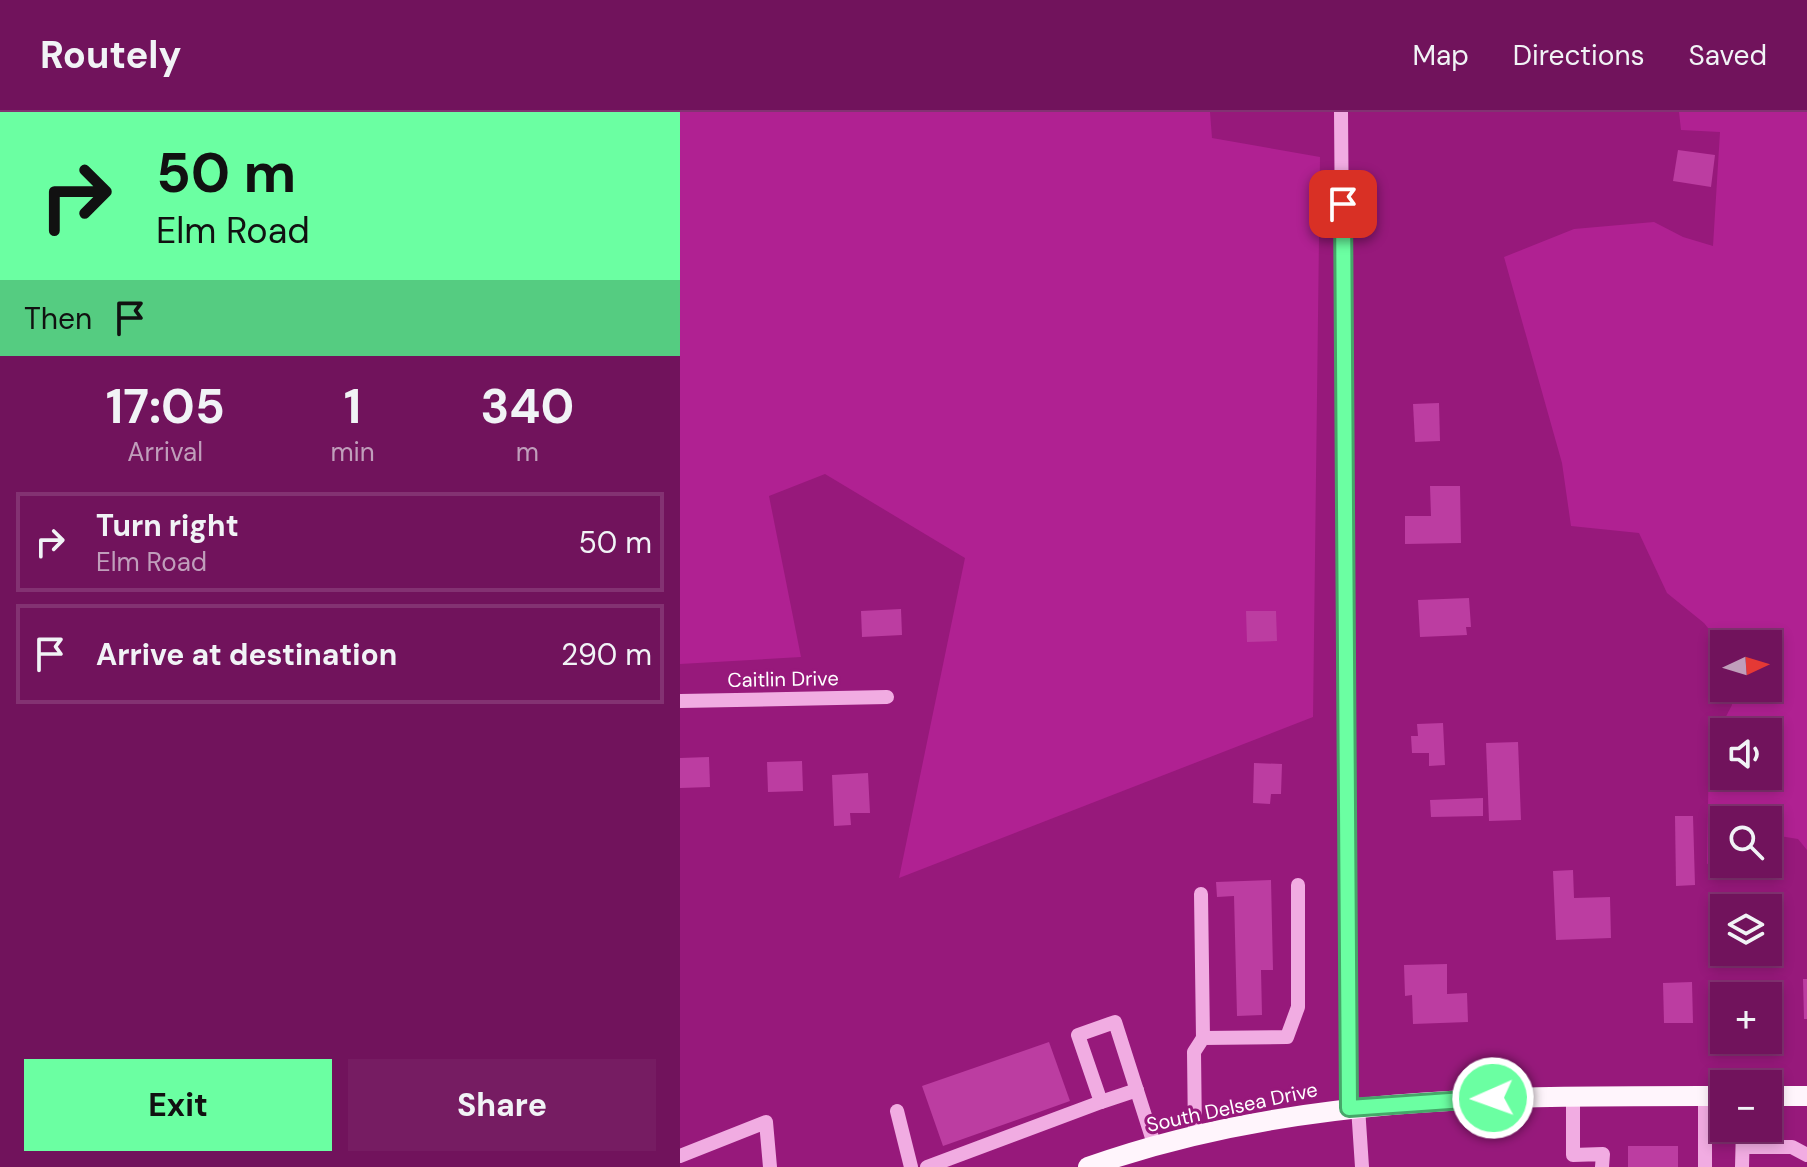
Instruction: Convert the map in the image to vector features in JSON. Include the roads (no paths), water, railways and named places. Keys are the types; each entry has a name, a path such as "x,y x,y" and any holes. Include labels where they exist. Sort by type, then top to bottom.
{"main road":[{"name":"South Delsea Drive","path":"1088,1167 1195,1136 1405,1101 1710,1096"},
{"path":"1782,1096 1807,1096"}],"street":[{"path":"1341,112 1354,1108 1362,1167"},
{"name":"Caitlin Drive","path":"680,701 887,697"},
{"path":"1203,1038 1287,1037 1298,1007 1298,885"},
{"path":"1195,1136 1194,1052 1203,1038 1201,894"},
{"path":"1101,1102 1078,1035 1115,1022 1155,1147"},
{"path":"927,1167 1137,1090"},
{"path":"1573,1098 1573,1155 1603,1154 1602,1167"},
{"path":"897,1111 911,1167"},
{"path":"680,1156 766,1122 770,1167"},
{"path":"1705,1167 1710,1128"},
{"path":"1742,1167 1743,1142"},
{"path":"1743,1147 1792,1147 1807,1155"}]}
